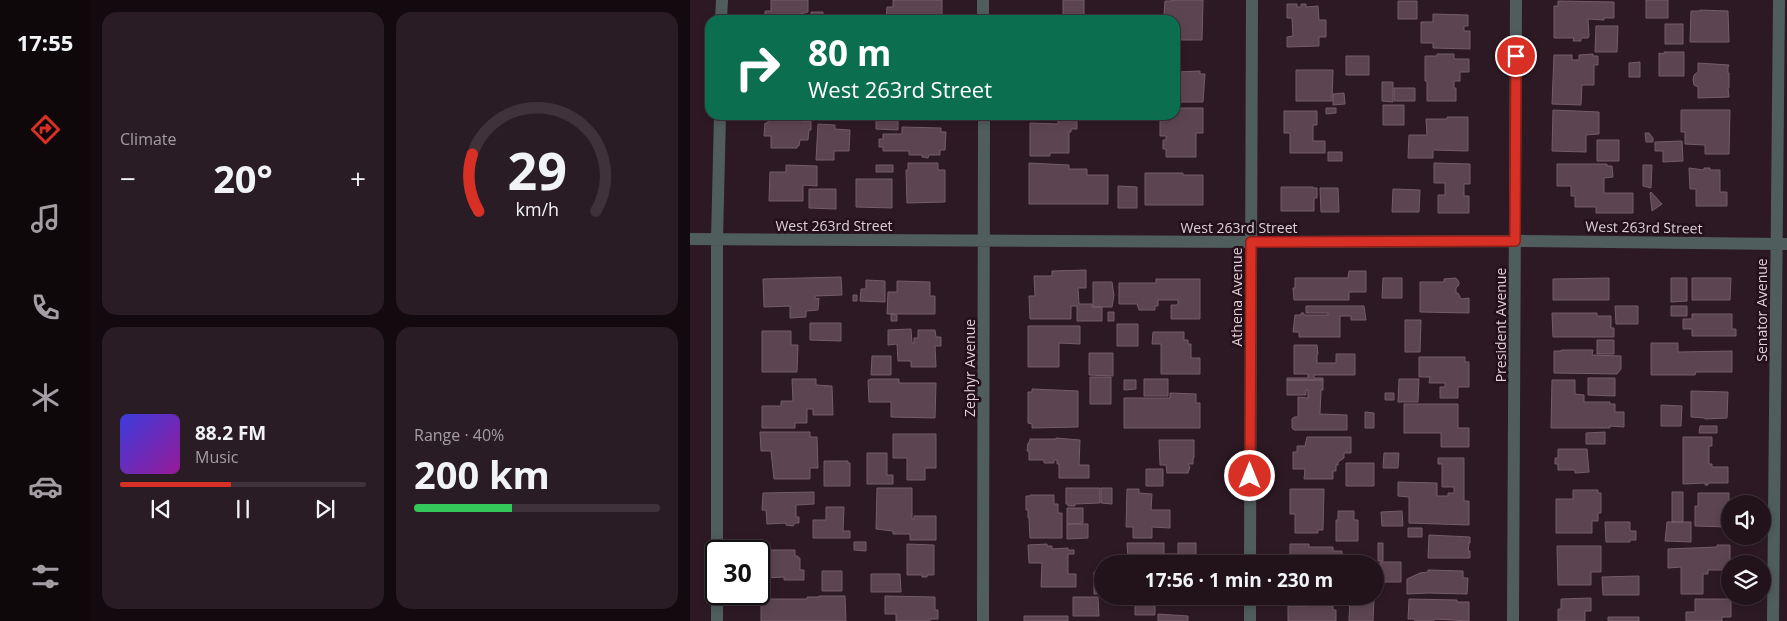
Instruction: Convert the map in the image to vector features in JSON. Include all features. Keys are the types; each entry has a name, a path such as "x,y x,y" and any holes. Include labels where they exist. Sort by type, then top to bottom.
{"street":[{"path":"721,15 722,0"},
{"path":"983,0 983,15"},
{"name":"Athena Avenue","path":"1250,555 1252,0"},
{"name":"President Avenue","path":"1513,621 1516,0"},
{"name":"Senator Avenue","path":"1773,621 1782,244 1779,0"},
{"path":"717,540 717,239 720,120"},
{"name":"Zephyr Avenue","path":"984,120 984,621"},
{"name":"West 263rd Street","path":"690,239 1251,242 1515,241 1782,244"},
{"path":"717,605 717,621"},
{"path":"1250,605 1250,621"}],"building":[{"path":"771,0 808,0 808,12 797,15 765,15 765,11 771,11"},
{"path":"893,0 942,0 942,15 886,15 887,7 893,7"},
{"path":"1063,0 1084,0 1084,15 1063,15"},
{"path":"1203,0 1202,40 1180,40 1180,15 1164,15 1165,1"},
{"path":"1646,0 1668,0 1668,18 1646,18"},
{"path":"1398,1 1417,1 1417,19 1398,19"},
{"path":"1558,1 1614,2 1614,18 1604,18 1604,20 1588,19 1589,36 1588,38 1581,38 1581,41 1573,41 1574,38 1554,38 1554,6 1558,6"},
{"path":"1287,4 1297,4 1297,7 1301,7 1301,4 1306,4 1306,7 1318,6 1319,20 1326,20 1326,37 1319,37 1319,46 1287,47 1287,37 1293,36 1292,18 1287,18"},
{"path":"1691,11 1728,11 1729,42 1690,42"},
{"path":"811,12 823,12 823,15 811,15"},
{"path":"1433,14 1468,15 1468,26 1464,26 1464,31 1470,31 1470,49 1433,48 1433,43 1421,43 1421,22 1433,22"},
{"path":"1665,24 1683,24 1683,44 1665,44"},
{"path":"1596,26 1618,26 1617,52 1595,52"},
{"path":"1664,52 1684,52 1684,76 1659,76 1659,53 1664,54"},
{"path":"1437,54 1454,54 1454,59 1469,59 1469,72 1460,72 1460,81 1454,81 1456,101 1427,101 1425,56 1437,56"},
{"path":"1593,54 1593,56 1598,56 1598,65 1594,65 1594,85 1582,85 1581,105 1552,104 1554,55 1572,55 1572,60 1579,60 1579,55"},
{"path":"1346,56 1369,56 1369,75 1346,75"},
{"path":"1640,62 1640,77 1629,77 1629,63"},
{"path":"1698,63 1729,65 1729,97 1698,98 1698,87 1694,85 1693,80 1694,75 1698,72"},
{"path":"1296,70 1333,70 1332,101 1296,101"},
{"path":"1200,71 1200,74 1205,74 1203,102 1180,102 1180,72"},
{"path":"1382,82 1393,82 1393,102 1382,101"},
{"path":"1394,88 1415,88 1415,101 1394,101"},
{"path":"1344,93 1345,104 1333,105 1333,94"},
{"path":"1383,105 1404,105 1404,125 1383,125"},
{"path":"1180,108 1203,108 1203,133 1196,133 1196,157 1166,157 1166,149 1163,149 1163,140 1166,140 1166,136 1160,136 1160,120 1180,120"},
{"path":"1326,108 1336,108 1336,113 1326,114"},
{"path":"1553,110 1599,112 1599,134 1586,135 1586,152 1552,151"},
{"path":"1681,110 1730,110 1729,154 1705,154 1705,145 1685,144 1685,132 1681,132"},
{"path":"1284,111 1317,111 1317,125 1313,125 1313,141 1325,141 1325,153 1290,153 1290,133 1284,133"},
{"path":"1447,117 1468,117 1468,151 1433,150 1433,158 1408,158 1409,135 1427,135 1426,119 1447,119"},
{"path":"768,120 811,121 811,130 809,130 808,140 800,140 797,148 771,148 771,136 764,136 765,123 768,123"},
{"path":"876,120 898,120 898,130 876,129"},
{"path":"1058,120 1077,120 1077,129 1071,129 1071,132 1069,132 1069,153 1050,153 1050,156 1030,156 1030,123 1058,124"},
{"path":"818,124 835,125 835,129 850,130 849,151 834,151 834,160 816,160"},
{"path":"902,127 941,128 941,132 946,132 945,150 940,150 940,155 929,155 928,158 922,157 922,155 909,155 909,151 883,151 883,147 879,147 879,139 883,139 883,134 902,134"},
{"path":"1645,133 1649,133 1653,138 1653,142 1646,142"},
{"path":"1597,140 1619,140 1619,161 1597,161"},
{"path":"1682,141 1683,161 1663,162 1663,151 1655,151 1655,142"},
{"path":"1328,152 1342,152 1342,161 1328,161"},
{"path":"908,163 938,163 938,170 945,170 945,202 907,203 906,170 908,170"},
{"path":"1029,163 1069,165 1069,169 1087,169 1087,175 1108,175 1108,204 1029,204"},
{"path":"1434,163 1470,164 1470,184 1464,184 1464,196 1469,196 1469,213 1438,213 1438,195 1445,195 1445,183 1434,183"},
{"path":"1557,164 1607,164 1607,166 1612,166 1613,177 1604,178 1604,193 1633,193 1633,213 1596,213 1596,207 1575,207 1575,196 1571,196 1571,186 1557,186"},
{"path":"786,165 817,166 817,186 803,185 803,201 769,201 770,172 786,172"},
{"path":"876,165 893,165 893,172 876,172"},
{"path":"1643,165 1652,165 1651,188 1643,186"},
{"path":"1689,168 1720,170 1720,192 1727,192 1727,206 1696,206 1696,189 1690,189"},
{"path":"1145,173 1203,175 1203,205 1145,205"},
{"path":"856,179 892,179 892,208 856,207"},
{"path":"1118,186 1137,187 1137,208 1118,208"},
{"path":"1281,187 1317,188 1317,198 1314,198 1314,211 1281,211"},
{"path":"1320,188 1338,188 1339,212 1321,212"},
{"path":"809,189 836,189 836,209 809,208"},
{"path":"1393,189 1420,190 1419,212 1392,212"},
{"path":"1650,193 1662,204 1652,211"},
{"path":"1086,270 1086,288 1078,288 1079,304 1092,304 1092,307 1102,307 1102,321 1077,321 1077,306 1071,306 1071,319 1030,319 1029,296 1035,296 1034,276 1052,276 1052,271"},
{"path":"1349,271 1366,271 1366,292 1349,292 1349,300 1294,300 1293,288 1295,288 1295,278 1348,278"},
{"path":"841,277 842,295 815,296 815,299 819,298 818,310 806,311 806,317 790,318 790,306 764,307 763,279"},
{"path":"1383,278 1402,278 1402,298 1382,298"},
{"path":"1456,278 1459,285 1456,288 1456,293 1458,293 1461,299 1469,298 1469,313 1420,312 1420,282 1444,282 1444,279"},
{"path":"1609,278 1609,300 1553,300 1553,279"},
{"path":"1671,278 1687,278 1687,301 1671,302"},
{"path":"1692,278 1731,278 1730,300 1692,300"},
{"path":"1156,279 1200,279 1200,319 1171,319 1171,305 1178,305 1178,300 1158,300 1158,306 1155,306 1155,310 1139,310 1137,304 1119,304 1119,283 1156,283"},
{"path":"866,280 885,281 885,302 860,301 861,289 866,289"},
{"path":"897,281 930,282 930,296 935,296 935,314 887,314 888,292 897,292"},
{"path":"1093,282 1112,282 1114,295 1112,307 1093,307"},
{"path":"853,295 857,295 857,301 853,301"},
{"path":"1306,306 1364,306 1366,320 1351,320 1351,316 1340,316 1340,337 1299,337 1299,332 1293,332 1295,315 1304,313 1304,315 1328,315 1328,313 1306,313"},
{"path":"1615,306 1638,306 1638,324 1616,324"},
{"path":"1671,306 1687,306 1687,316 1671,316"},
{"path":"1108,312 1114,312 1114,321 1108,321"},
{"path":"1552,313 1597,313 1597,316 1611,316 1611,328 1614,328 1614,337 1553,337"},
{"path":"891,314 897,315 897,321 891,321"},
{"path":"1692,314 1732,314 1732,329 1736,329 1736,336 1692,336 1692,329 1683,329 1683,319 1692,319"},
{"path":"1405,320 1421,320 1420,352 1405,352"},
{"path":"810,323 841,323 841,341 810,340"},
{"path":"1117,324 1138,324 1138,346 1117,346"},
{"path":"1028,326 1080,326 1080,344 1059,343 1059,367 1028,367"},
{"path":"911,329 912,343 914,343 914,338 918,338 918,330 935,330 936,337 941,337 941,346 935,346 936,367 911,367 911,361 898,361 897,344 888,345 888,330"},
{"path":"762,331 791,331 791,345 798,345 797,372 762,372"},
{"path":"1153,332 1184,332 1184,340 1188,340 1188,344 1191,344 1191,358 1200,358 1200,374 1161,374 1161,344 1152,344"},
{"path":"1597,340 1614,340 1614,354 1597,354"},
{"path":"1651,343 1678,343 1678,352 1732,351 1732,372 1696,372 1695,375 1651,375"},
{"path":"1294,345 1317,345 1317,363 1336,363 1336,354 1355,354 1355,375 1314,375 1314,378 1323,378 1323,380 1287,380 1287,378 1308,378 1308,374 1294,374"},
{"path":"1593,350 1592,355 1621,356 1621,369 1617,374 1554,373 1554,351"},
{"path":"1089,353 1113,353 1113,376 1089,375"},
{"path":"872,356 891,356 891,375 871,375"},
{"path":"1419,357 1465,357 1465,362 1469,362 1469,387 1458,387 1458,398 1440,398 1440,387 1445,387 1445,383 1429,383 1430,377 1419,377"},
{"path":"1090,377 1111,377 1111,404 1090,404"},
{"path":"1588,378 1615,378 1615,396 1588,395"},
{"path":"792,379 816,379 816,385 832,386 833,415 813,415 813,409 807,409 807,423 795,423 795,428 762,428 762,406 781,406 781,401 793,401"},
{"path":"899,379 899,383 936,383 935,418 891,417 891,402 869,402 868,380"},
{"path":"1144,379 1168,379 1168,396 1144,396"},
{"path":"1399,379 1419,379 1418,402 1398,402"},
{"path":"1124,380 1136,380 1136,389 1124,390"},
{"path":"1287,380 1323,380 1320,414 1347,415 1347,430 1294,430 1292,428 1292,419 1298,417 1298,397 1308,398 1308,390 1306,390 1306,395 1287,395"},
{"path":"1552,380 1575,380 1575,394 1584,395 1584,402 1610,402 1610,404 1615,404 1615,412 1624,412 1624,427 1551,428"},
{"path":"1032,389 1078,391 1078,427 1032,428 1032,424 1028,423 1028,392 1032,392"},
{"path":"1691,391 1728,392 1727,418 1705,419 1691,417"},
{"path":"1170,393 1196,394 1196,403 1200,403 1200,428 1124,428 1124,398 1170,398"},
{"path":"1385,393 1394,393 1394,400 1385,400"},
{"path":"1404,404 1458,404 1458,428 1469,428 1469,447 1441,447 1441,433 1404,433"},
{"path":"1661,405 1682,406 1681,426 1661,426"},
{"path":"1365,412 1374,413 1374,428 1365,428"},
{"path":"1700,426 1717,426 1717,433 1699,433"},
{"path":"760,432 810,432 810,437 817,437 818,468 810,468 810,479 774,479 771,451 761,451"},
{"path":"1605,432 1605,444 1586,444 1586,433"},
{"path":"893,434 936,434 936,468 925,468 925,480 907,480 907,458 893,458"},
{"path":"1307,437 1351,437 1351,453 1344,453 1344,458 1336,465 1336,471 1333,471 1333,479 1304,479 1305,469 1293,469 1293,452 1297,452 1297,446 1305,446"},
{"path":"1683,437 1712,437 1712,446 1709,446 1709,464 1712,464 1712,467 1728,467 1728,483 1708,483 1708,485 1705,485 1705,483 1683,484"},
{"path":"1056,438 1080,440 1079,465 1089,465 1089,478 1059,478 1059,464 1057,464 1057,460 1054,460 1054,463 1044,463 1044,460 1029,460 1029,451 1027,451 1030,439"},
{"path":"1159,440 1194,440 1193,464 1188,464 1190,467 1188,473 1167,473 1166,465 1160,465"},
{"path":"1558,449 1587,449 1589,472 1575,473 1575,470 1558,470 1555,458 1558,458"},
{"path":"867,453 887,453 887,475 893,475 893,484 867,484"},
{"path":"1384,453 1399,453 1398,468 1383,468"},
{"path":"1438,458 1464,458 1464,501 1469,501 1469,525 1409,523 1409,497 1398,496 1398,482 1437,483 1437,496 1448,496 1448,493 1454,493 1454,487 1442,487 1442,464 1438,464"},
{"path":"824,461 848,461 850,463 850,486 824,486"},
{"path":"1346,463 1374,463 1374,486 1346,486"},
{"path":"1146,469 1163,469 1163,486 1146,486"},
{"path":"877,488 912,488 912,519 914,519 914,516 936,516 936,540 910,540 910,534 893,534 893,531 876,529"},
{"path":"1066,488 1100,488 1100,503 1068,506 1066,504"},
{"path":"1101,488 1112,488 1112,504 1101,503"},
{"path":"1127,489 1139,489 1139,493 1152,494 1151,510 1170,510 1170,528 1152,527 1152,538 1133,538 1133,527 1126,527"},
{"path":"1290,489 1324,489 1323,530 1318,530 1318,533 1295,533 1295,514 1290,514"},
{"path":"1573,490 1598,490 1598,493 1601,493 1601,513 1598,513 1598,521 1592,521 1592,533 1556,533 1556,499 1573,499"},
{"path":"814,492 814,504 796,505 796,517 799,517 799,523 795,523 793,526 786,525 786,523 767,524 766,510 762,510 763,493"},
{"path":"1672,492 1683,492 1683,522 1672,522"},
{"path":"1698,493 1729,493 1729,495 1721,495 1721,527 1695,526 1695,506 1698,506"},
{"path":"1054,495 1054,504 1058,504 1058,513 1062,513 1062,538 1030,538 1026,496"},
{"path":"826,507 844,507 843,531 850,531 850,538 813,538 813,520 826,520"},
{"path":"1067,508 1083,508 1083,523 1067,524"},
{"path":"1338,511 1354,511 1354,520 1358,520 1358,541 1336,541"},
{"path":"1402,511 1403,526 1382,526 1381,512"},
{"path":"1605,522 1630,522 1630,531 1636,531 1636,540 1630,540 1630,542 1606,542"},
{"path":"1667,522 1691,522 1691,542 1665,541"},
{"path":"1067,524 1088,524 1088,538 1067,539"},
{"path":"1408,528 1422,528 1422,537 1408,537"},
{"path":"1429,535 1470,537 1468,551 1470,551 1470,558 1428,558"},
{"path":"854,542 866,542 866,551 854,550"},
{"path":"1127,543 1164,543 1164,555 1128,555"},
{"path":"1178,543 1196,543 1196,555 1165,555 1178,554"},
{"path":"1378,543 1383,543 1383,555 1378,555"},
{"path":"907,544 934,545 934,575 922,577 922,575 907,575"},
{"path":"1047,544 1047,546 1052,546 1052,549 1068,548 1068,550 1074,550 1074,554 1068,554 1068,574 1076,574 1076,587 1041,587 1042,563 1029,563 1028,545"},
{"path":"1290,544 1309,544 1309,547 1333,547 1333,551 1342,551 1342,555 1290,555"},
{"path":"1717,545 1730,545 1730,555 1721,555 1721,570 1708,570 1708,574 1703,574 1703,594 1681,594 1681,567 1668,568 1668,549 1717,547"},
{"path":"1557,546 1601,546 1601,572 1591,572 1591,585 1558,585"},
{"path":"770,550 795,550 795,556 800,558 800,570 804,570 804,580 784,580 784,577 770,578"},
{"path":"1384,562 1401,562 1401,582 1384,582"},
{"path":"1428,570 1463,571 1463,578 1468,578 1467,594 1407,594 1407,579 1420,573 1428,572"},
{"path":"822,571 842,571 842,591 822,591"},
{"path":"871,574 900,574 901,592 871,592"},
{"path":"1639,576 1639,595 1603,595 1602,577"},
{"path":"845,596 846,621 761,621 761,605 770,605 770,599 807,599 807,597"},
{"path":"885,596 935,597 935,610 938,610 938,619 930,619 930,621 896,621 896,614 885,614"},
{"path":"1073,597 1094,597 1094,605 1098,605 1099,616 1073,616"},
{"path":"1591,598 1591,611 1585,611 1585,621 1558,621 1558,609 1561,609 1561,599"},
{"path":"1409,599 1469,602 1469,621 1434,619 1434,621 1415,621 1414,619 1408,619"},
{"path":"1695,599 1721,599 1721,605 1731,605 1731,617 1722,617 1722,621 1686,621 1686,612 1695,612"},
{"path":"1135,605 1155,605 1155,615 1135,615"},
{"path":"1350,605 1374,605 1373,621 1349,621"},
{"path":"1288,606 1333,606 1333,610 1336,610 1336,621 1288,621"},
{"path":"1158,614 1188,616 1188,621 1158,621"},
{"path":"1024,616 1068,616 1068,621 1024,621"},
{"path":"1608,617 1639,617 1639,621 1608,621"}],"route":[{"path":"1250,476 1251,242 1515,241 1516,56"}]}
